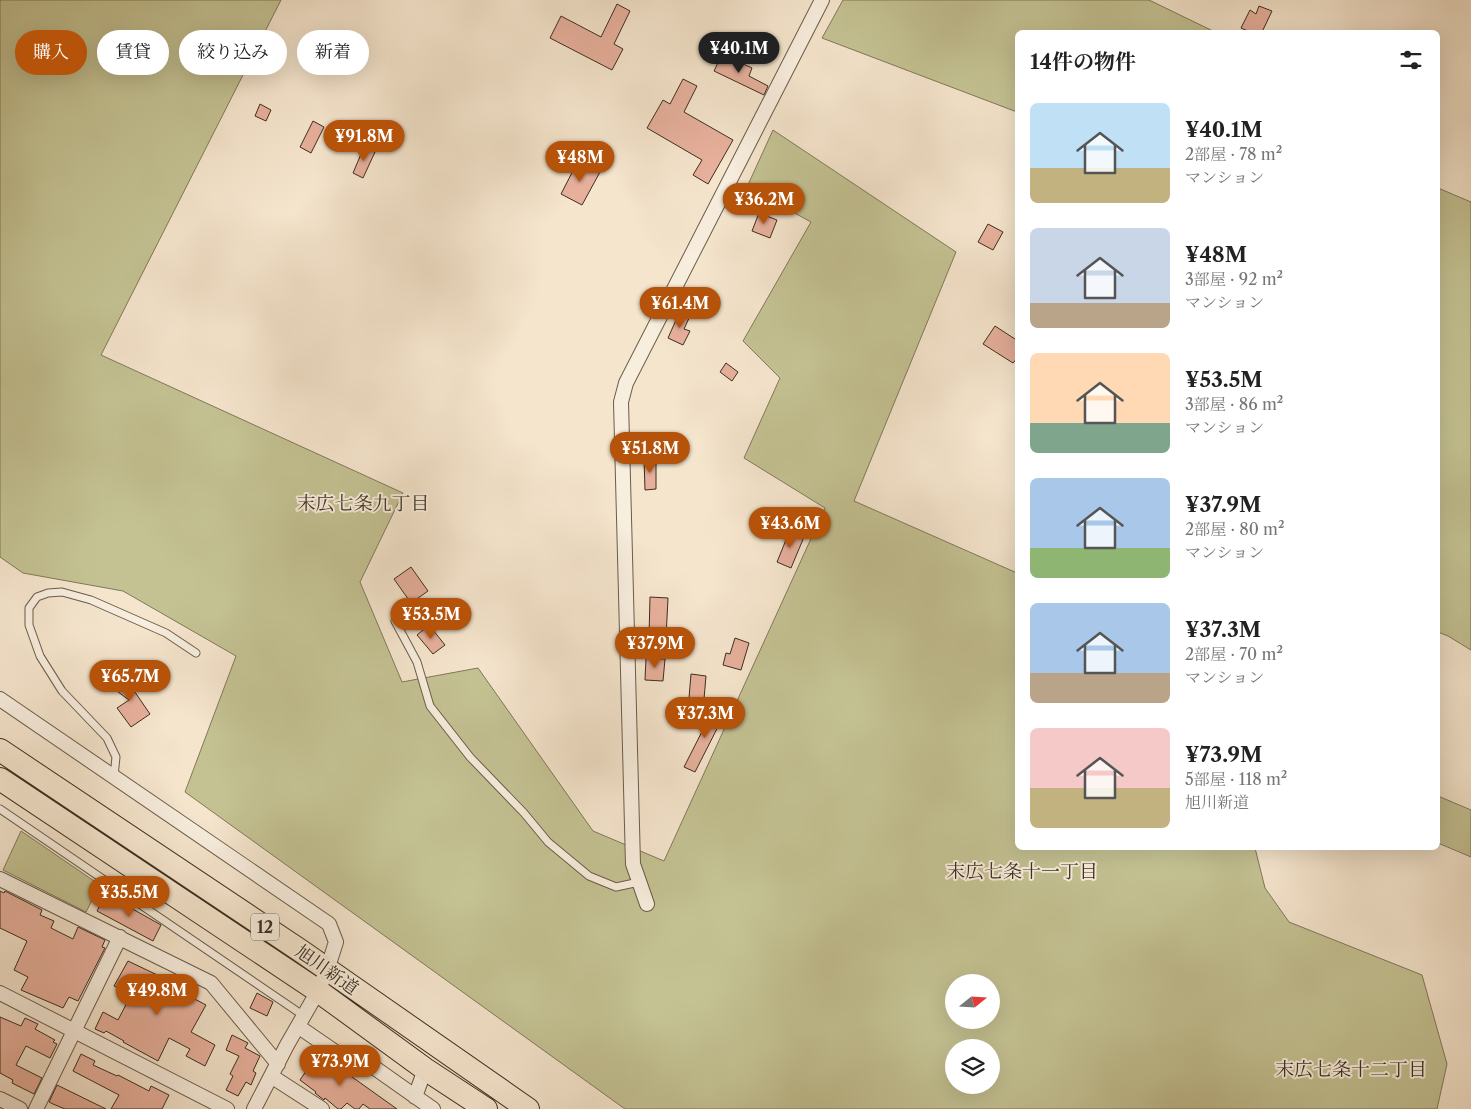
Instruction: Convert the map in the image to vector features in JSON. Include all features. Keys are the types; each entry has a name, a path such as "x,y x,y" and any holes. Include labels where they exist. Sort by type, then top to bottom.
{"highway":[{"name":"旭川新道","path":"0,750 301,951 528,1109"},
{"name":"旭川新道","path":"0,779 318,991 426,1069 486,1109"}],"street":[{"path":"647,904 633,864 621,402 626,383 822,0"},
{"path":"0,699 328,924 336,942 318,991 254,1109"},
{"path":"0,879 211,983 274,1070 322,1109"},
{"path":"36,1109 120,937"},
{"path":"0,993 226,1109"},
{"path":"301,1021 350,1062 355,1054 433,1109"},
{"path":"415,1097 426,1069"},
{"path":"0,1099 20,1109"}],"lane":[{"path":"114,776 116,757 106,738 62,691 40,656 30,625 29,608 37,597 48,593 62,592 91,600 166,633 196,653"},
{"path":"395,621 417,662 430,706 470,757 548,842 589,876 616,887 639,882"},
{"path":"0,809 301,1021"}],"shaded area":[{"path":"0,0 281,0 266,30 179,30 179,75 243,75 101,355 403,493 360,582 402,682 478,668 593,831 664,861 825,508 744,458 780,378 743,341 811,222 747,187 773,130 956,252 854,501 1015,572 1015,850 1256,850 1265,888 1289,922 1422,975 1447,1064 1437,1109 625,1109 185,792 236,656 123,591 23,573 0,557"},
{"path":"843,0 1149,0 1211,30 1015,30 1015,111 822,38"},
{"path":"1440,189 1471,202 1471,650 1440,633"},
{"path":"1440,797 1471,810 1471,857 1440,844"},
{"path":"21,831 100,885 86,912 3,870"}],"building":[{"path":"617,4 630,11 614,44 623,49 612,70 550,38 561,16 601,37"},
{"path":"1259,6 1272,11 1263,30 1246,30 1241,28 1250,10 1256,14"},
{"path":"722,54 752,68 749,76 768,86 764,95 714,71"},
{"path":"683,79 697,86 684,112 733,140 708,184 693,175 702,160 647,128 663,100 670,104"},
{"path":"260,104 271,110 266,121 255,116"},
{"path":"313,121 324,127 311,153 300,147"},
{"path":"364,147 375,152 363,178 353,173"},
{"path":"578,161 600,172 582,205 561,194"},
{"path":"759,213 777,220 770,238 752,231"},
{"path":"988,224 1003,232 993,250 978,242"},
{"path":"680,311 690,316 684,329 690,331 683,345 668,338"},
{"path":"995,326 1015,339 1015,361 1013,363 983,344"},
{"path":"726,363 738,372 732,381 720,372"},
{"path":"644,458 656,458 656,489 645,490"},
{"path":"790,530 804,537 791,568 777,562"},
{"path":"411,567 428,591 411,603 394,579"},
{"path":"650,597 668,598 666,638 649,637"},
{"path":"429,625 445,645 433,654 417,635"},
{"path":"735,638 749,643 741,670 723,665 726,653 730,654"},
{"path":"646,658 665,659 663,681 645,680"},
{"path":"691,674 706,676 704,699 689,698"},
{"path":"118,675 128,682 150,714 131,727 117,708 129,700 110,686"},
{"path":"715,706 726,711 695,772 684,767"},
{"path":"0,891 4,893 5,891 42,910 40,915 54,921 51,928 73,939 78,927 105,940 102,947 105,948 78,1001 69,997 63,1008 21,990 28,977 14,970 27,941 0,928"},
{"path":"106,894 161,925 153,941 97,911"},
{"path":"128,961 193,992 191,997 206,1005 191,1032 215,1045 205,1066 186,1056 190,1049 169,1038 158,1061 106,1031 104,1033 95,1029 103,1012 118,1020 131,995 114,986"},
{"path":"257,993 273,1002 267,1016 250,1008"},
{"path":"0,1017 21,1026 25,1018 38,1024 35,1029 55,1040 53,1042 57,1044 50,1058 26,1046 16,1065 42,1078 34,1094 12,1083 13,1080 0,1073"},
{"path":"232,1035 248,1043 245,1048 260,1056 253,1071 256,1073 251,1085 246,1082 238,1096 226,1090 233,1076 230,1074 239,1056 226,1050"},
{"path":"319,1052 397,1109 370,1109 363,1104 359,1109 355,1109 347,1103 341,1109 338,1109 325,1098 324,1100 300,1080"},
{"path":"81,1054 95,1061 93,1065 149,1091 151,1086 169,1095 162,1109 111,1109 119,1095 73,1071"},
{"path":"57,1085 106,1109 65,1109 53,1104 49,1102"}],"district":[{"name":"末広七条九丁目","path":"363,503"},
{"name":"末広七条十一丁目","path":"1022,871"},
{"name":"末広七条十二丁目","path":"1351,1069"}]}
